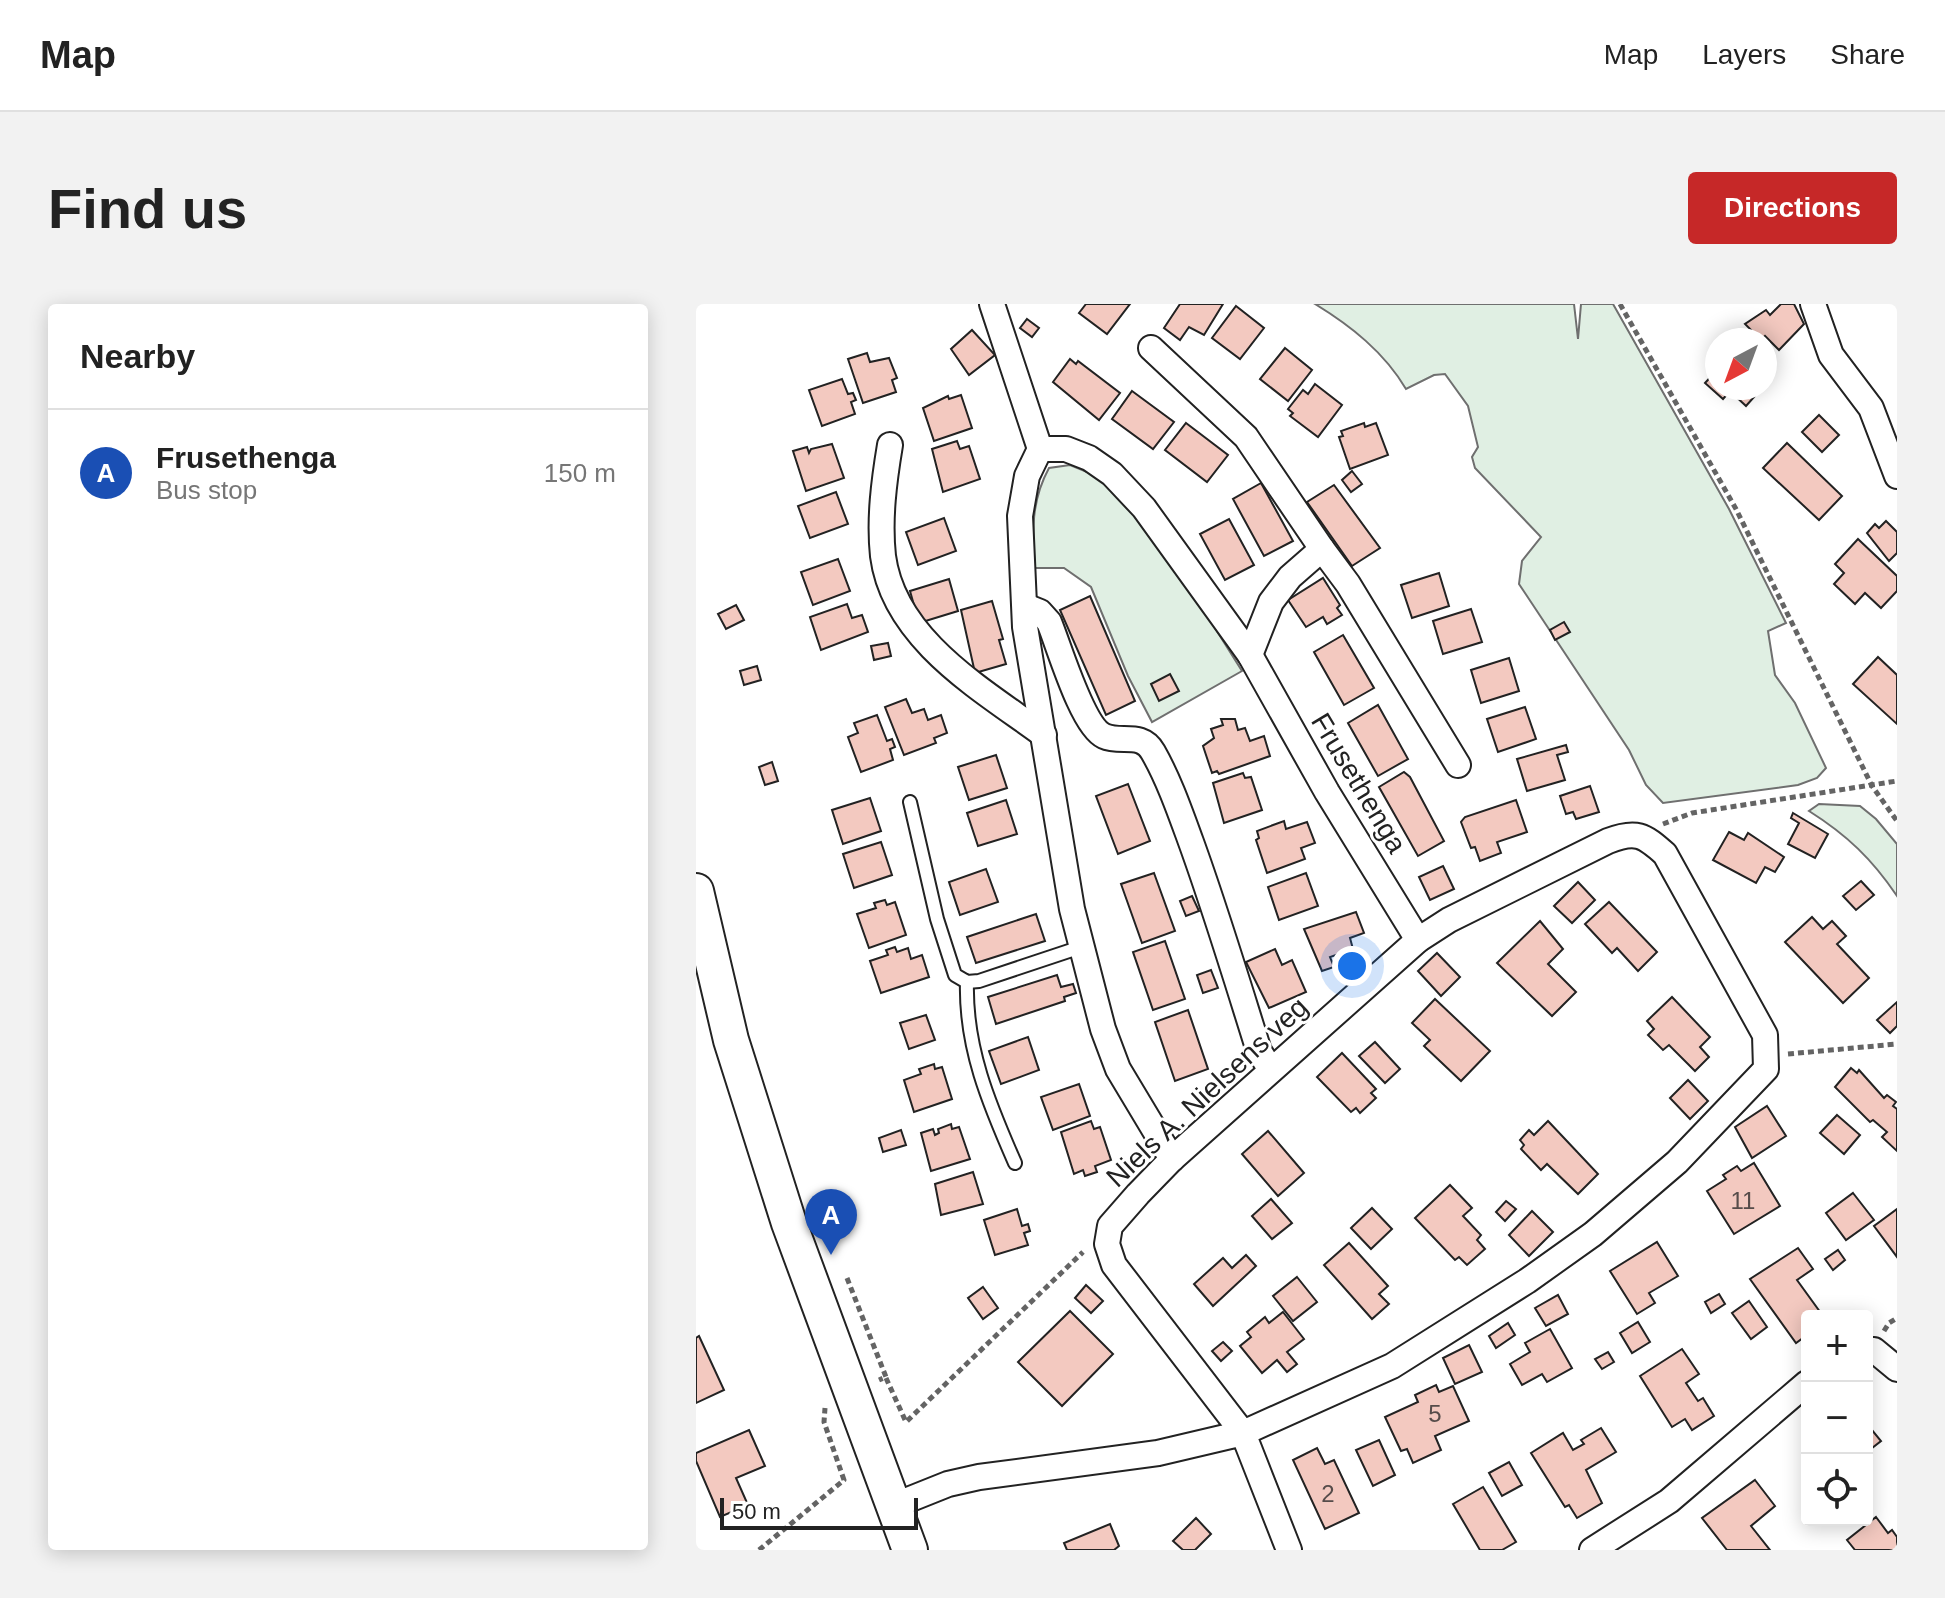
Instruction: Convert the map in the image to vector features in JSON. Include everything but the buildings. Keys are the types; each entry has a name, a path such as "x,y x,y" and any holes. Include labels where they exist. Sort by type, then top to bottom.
{"main road":[{"path":"696,891 731,1040 789,1223 910,1550"}],"street":[{"path":"992,304 1040,449 1027,476 1020,516 1025,606 1081,947 1118,1069 1172,1159"},
{"path":"1813,304 1831,355 1871,408 1897,476"},
{"path":"1151,348 1246,437 1348,584 1458,765"},
{"path":"890,445 883,489 883,556 890,583 907,617 933,649 1044,735"},
{"name":"Frusethenga","path":"1040,449 1077,453 1112,474 1179,553 1250,655 1327,792 1418,940"},
{"path":"1250,655 1271,602 1290,577 1322,549"},
{"path":"1025,606 1040,612 1049,622 1085,714 1095,728 1104,736 1131,737 1152,749 1176,803 1214,906 1259,1051 1271,1070"},
{"name":"Niels A. Nielsens veg","path":"1289,1550 1243,1433 1114,1265 1107,1244 1110,1226 1172,1159 1418,940 1449,920 1608,841 1628,833 1648,839"},
{"path":"893,1506 948,1484 979,1477 1158,1453 1243,1433 1392,1366 1514,1290 1593,1234 1677,1162 1739,1102 1766,1069 1768,1048 1750,1004 1665,854 1648,839"},
{"path":"1873,1350 1897,1369"},
{"path":"1592,1550 1669,1501 1801,1388"}],"lane":[{"path":"910,802 937,919 955,975 967,982 996,976 1081,947"},
{"path":"967,982 966,1017 976,1061 1015,1163"}],"path":[{"path":"1620,304 1736,509 1872,786 1897,821"},
{"path":"1648,839 1674,817 1897,781"},
{"path":"1768,1048 1800,1056 1897,1044"},
{"path":"886,1377 906,1422 1110,1226"}],"green space":[{"path":"1315,304 1574,304 1578,339 1581,304 1613,304 1729,509 1786,623 1768,631 1775,675 1795,703 1826,768 1817,778 1798,785 1663,803 1646,785 1629,750 1519,584 1522,561 1541,537 1475,468 1472,457 1478,447 1468,406 1445,374 1434,375 1406,389 1388,363 1366,341"},
{"path":"1070,465 1102,478 1147,520 1242,671 1152,722 1128,676 1091,587 1064,568 1035,568 1033,529 1043,480 1049,468"},
{"path":"1819,804 1860,806 1876,819 1897,844 1897,896 1858,849 1809,811"}],"place":[{"name":"Frusethenga","path":"831,1255"}]}
